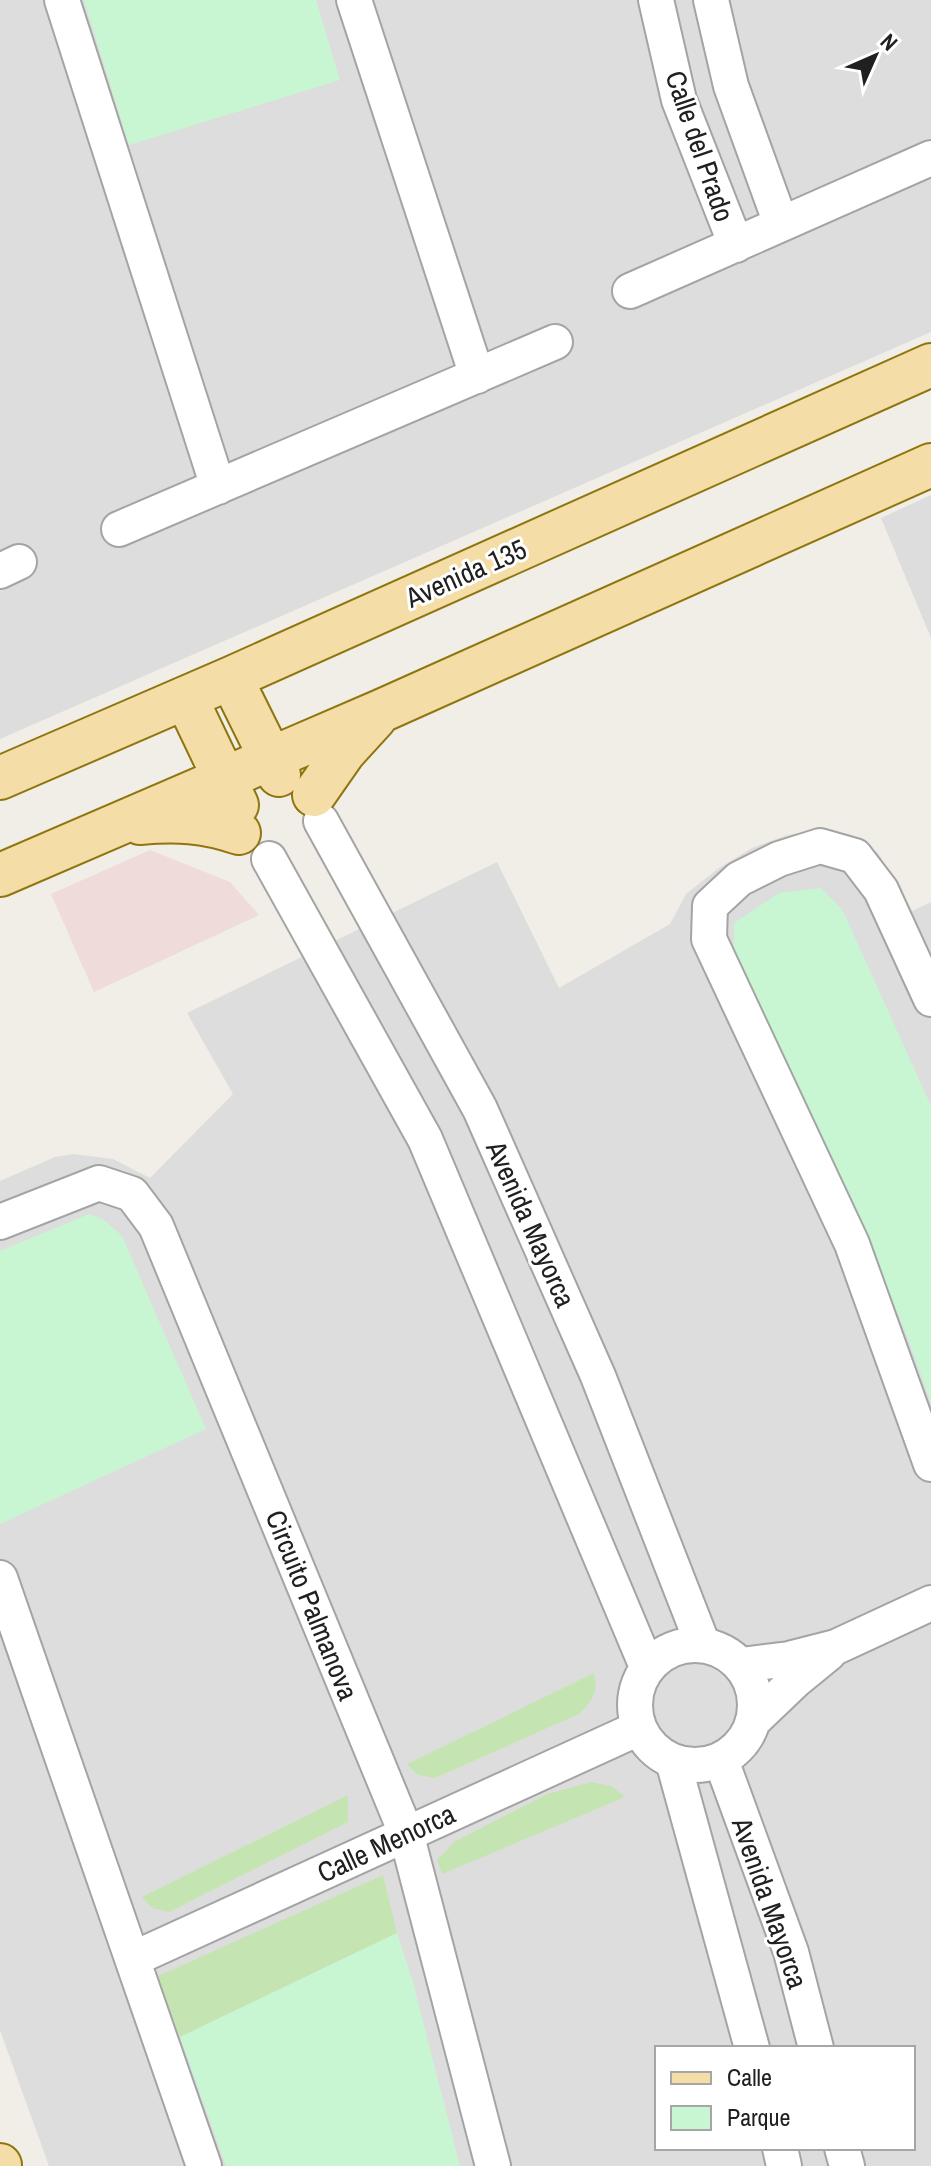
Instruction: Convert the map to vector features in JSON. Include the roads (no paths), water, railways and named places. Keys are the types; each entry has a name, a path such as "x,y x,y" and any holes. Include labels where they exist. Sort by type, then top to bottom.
{"main road":[{"name":"Avenida 135","path":"0,778 931,365"},
{"path":"296,788 381,711 931,465"},
{"path":"231,678 296,788"},
{"path":"186,698 243,819"},
{"path":"0,875 118,824 180,820 212,824 243,819 296,788 344,752 381,711"},
{"path":"118,824 243,819"}],"street":[{"path":"62,0 218,487"},
{"path":"354,0 477,376"},
{"name":"Calle del Prado","path":"656,0 679,100 736,245"},
{"name":"Calle del Prado","path":"711,0 731,86 781,224"},
{"path":"630,291 931,158"},
{"path":"119,529 555,342"},
{"path":"243,819 284,860 298,856 310,847 318,835 296,788"},
{"name":"Avenida Mayorca","path":"296,788 480,1109 598,1376 703,1645"},
{"path":"243,819 425,1139 647,1667"},
{"path":"931,999 881,890 855,856 820,846 779,859 739,879 710,906 709,939 852,1244 931,1464"},
{"name":"Circuito Palmanova","path":"0,1222 99,1183 132,1194 156,1226 406,1833 493,2166"},
{"path":"0,1578 204,2166"},
{"path":"741,1665 789,1659 836,1647 931,1603"},
{"path":"703,1645 730,1655 741,1665 754,1692 753,1721 735,1751 721,1760 697,1765 673,1761 652,1748 639,1728 635,1712 639,1680 647,1667 673,1649 703,1645"},
{"path":"753,1721 836,1647"},
{"name":"Calle Menorca","path":"133,1959 639,1728"},
{"name":"Avenida Mayorca","path":"721,1760 791,1952 815,2046"},
{"path":"673,1761 751,2046"}]}
